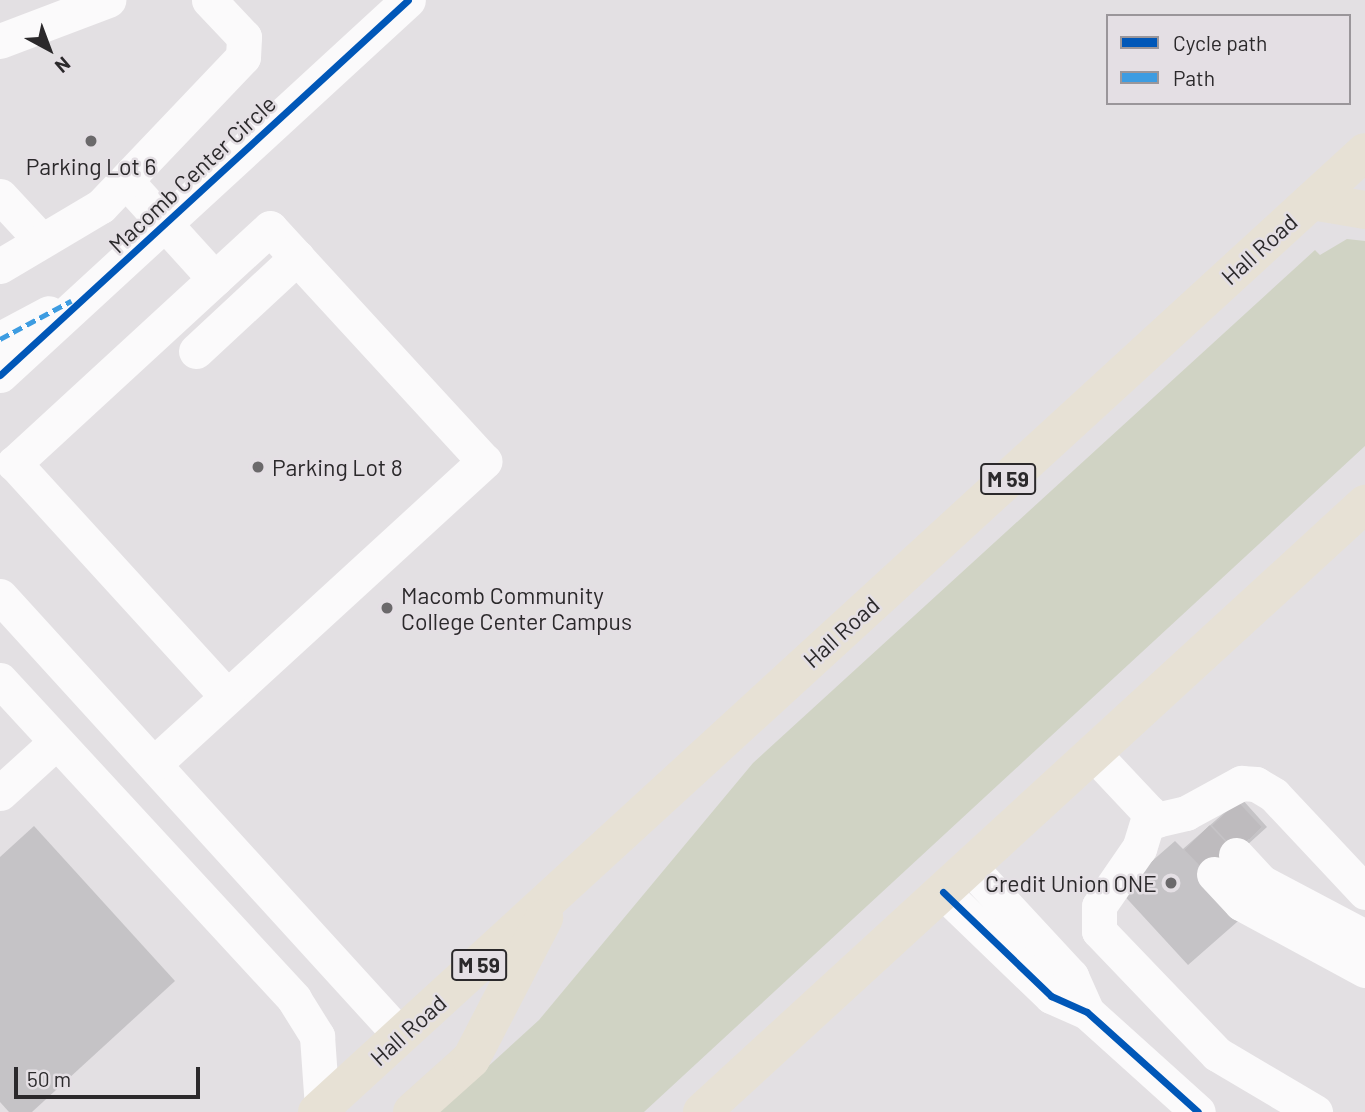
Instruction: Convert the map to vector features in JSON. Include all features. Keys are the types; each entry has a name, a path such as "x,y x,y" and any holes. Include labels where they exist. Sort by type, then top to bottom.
{"highway":[{"name":"Hall Road","path":"319,1110 1365,152"},
{"path":"1312,201 1365,210"},
{"path":"702,1112 1365,504"},
{"path":"412,1112 471,1059 556,894"}],"street":[{"path":"0,41 108,0"},
{"path":"0,266 101,206 243,57 244,37 209,0"},
{"name":"Macomb Center Circle","path":"0,375 408,0"},
{"path":"126,181 215,279"},
{"path":"0,196 41,240"},
{"path":"155,763 228,696 484,461 270,228 14,463 228,696"},
{"path":"196,351 296,257"},
{"name":"Macomb Center Circle","path":"0,339 101,283"},
{"path":"0,596 401,1036"},
{"path":"0,680 307,1017 323,1065 319,1110"},
{"path":"0,793 56,742"},
{"path":"1094,754 1190,820"},
{"path":"1315,1112 1217,1054 1099,931 1099,906 1139,848 1190,820 1241,783 1274,795 1365,892"},
{"path":"1231,859 1276,868 1365,917"},
{"path":"1231,859 1261,882 1365,937"},
{"path":"1231,859 1250,892 1365,954"},
{"path":"1231,859 1241,903 1365,970"},
{"path":"956,879 1051,996 1087,1012 1198,1112"}],"shaded area":[{"path":"1347,239 1365,241 1365,446 644,1112 438,1112 539,1020 753,763 1315,250 1320,255"}],"building":[{"name":"Credit Union ONE","path":"1241,798 1267,827 1236,855 1245,915 1188,965 1119,890 1175,841 1183,849"},
{"path":"34,826 175,981 32,1112 9,1112 0,1102 0,857"}],"tunnel":[{"path":"1225,813 1251,841"},
{"path":"1197,837 1224,865"}],"marked path":[{"path":"0,339 71,301"}],"cycle path":[{"path":"0,375 408,0"},
{"path":"943,892 1051,996 1087,1012 1198,1112"}],"place":[{"name":"Parking Lot 6","path":"91,141"},
{"name":"Parking Lot 8","path":"258,467"},
{"name":"Macomb Community College Center Campus","path":"387,608"},
{"name":"Credit Union ONE","path":"1171,883"}]}
